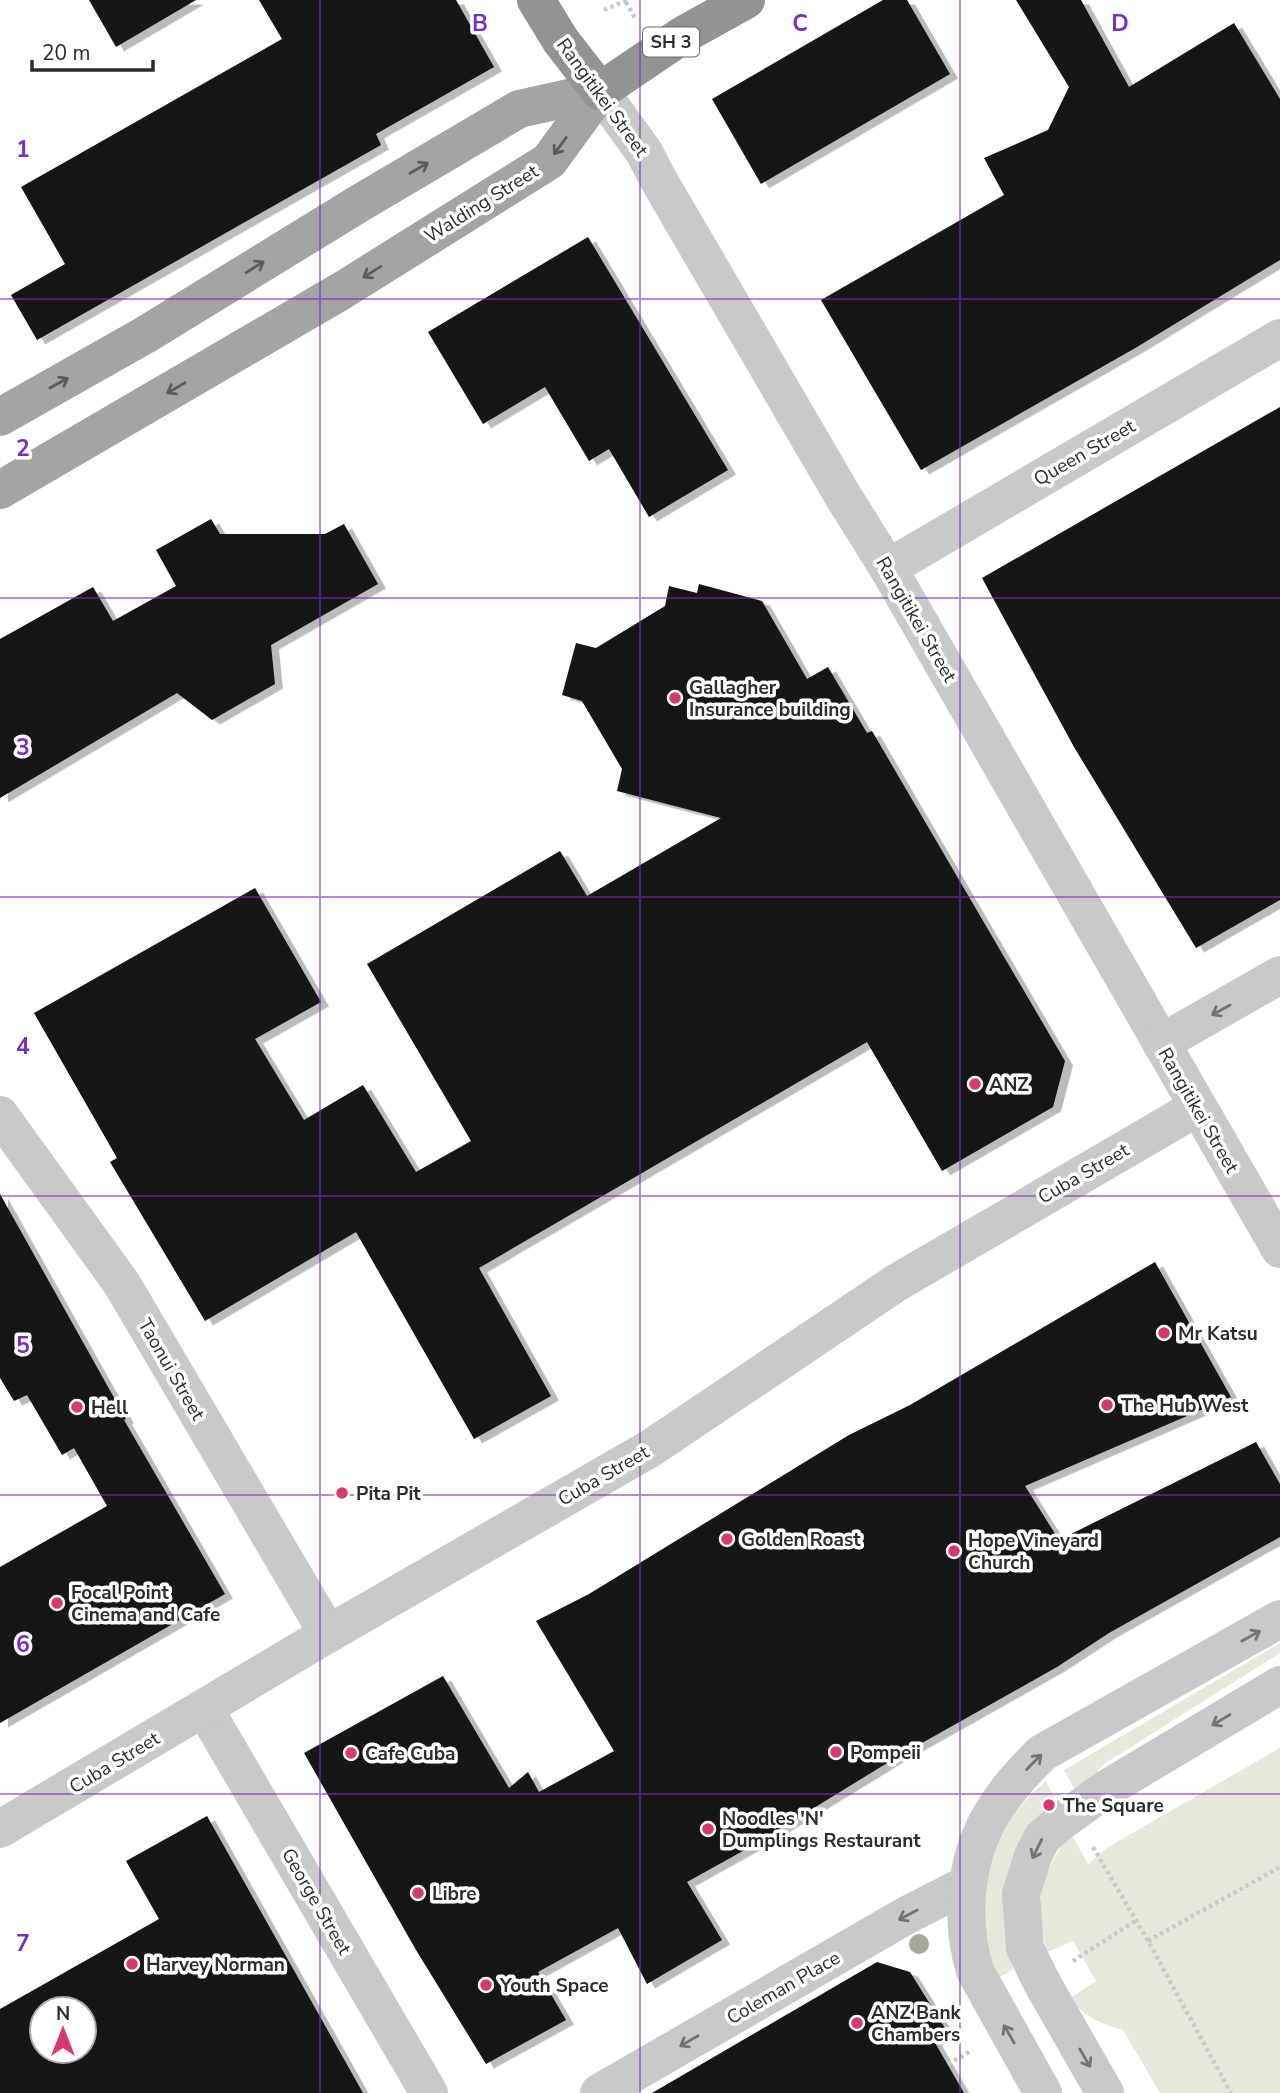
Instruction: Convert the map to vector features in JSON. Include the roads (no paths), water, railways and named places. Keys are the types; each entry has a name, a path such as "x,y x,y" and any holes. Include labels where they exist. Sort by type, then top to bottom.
{"highway":[{"name":"Rangitikei Street","path":"536,0 561,41 600,91"},
{"name":"SH 3","path":"600,91 683,35 746,0"}],"main road":[{"path":"0,417 145,335 360,202 519,109 600,91"},
{"name":"Walding Street","path":"0,489 331,297 549,161 600,91"}],"street":[{"name":"Rangitikei Street","path":"600,91 645,152 658,179 888,568 1280,1249"},
{"name":"Queen Street","path":"888,568 1280,338"},
{"path":"1161,1043 1280,975"},
{"name":"Cuba Street","path":"0,1829 328,1634 651,1448 896,1283 1198,1107"},
{"name":"Taonui Street","path":"0,1115 122,1284 328,1634"},
{"path":"1043,2093 975,1971 967,1934 968,1884 976,1849 990,1816 1014,1781 1042,1753 1280,1619"},
{"path":"1105,2093 1025,1948 1021,1894 1033,1856 1042,1838 1106,1789 1280,1685"},
{"name":"George Street","path":"204,1708 429,2093"},
{"name":"Coleman Place","path":"599,2093 907,1915 968,1884"}],"place":[{"name":"Gallagher Insurance building","path":"675,698"},
{"name":"ANZ","path":"975,1084"},
{"name":"Mr Katsu","path":"1164,1333"},
{"name":"The Hub West","path":"1107,1405"},
{"name":"Hell","path":"77,1407"},
{"name":"Pita Pit","path":"342,1493"},
{"name":"Golden Roast","path":"727,1539"},
{"name":"Hope Vineyard Church","path":"954,1551"},
{"name":"Focal Point Cinema and Cafe","path":"57,1603"},
{"name":"Pompeii","path":"836,1752"},
{"name":"Cafe Cuba","path":"351,1753"},
{"name":"The Square","path":"1049,1805"},
{"name":"Noodles 'N' Dumplings Restaurant","path":"708,1829"},
{"name":"Libre","path":"418,1893"},
{"name":"Harvey Norman","path":"132,1964"},
{"name":"Youth Space","path":"486,1985"},
{"name":"ANZ Bank Chambers","path":"857,2023"}]}
